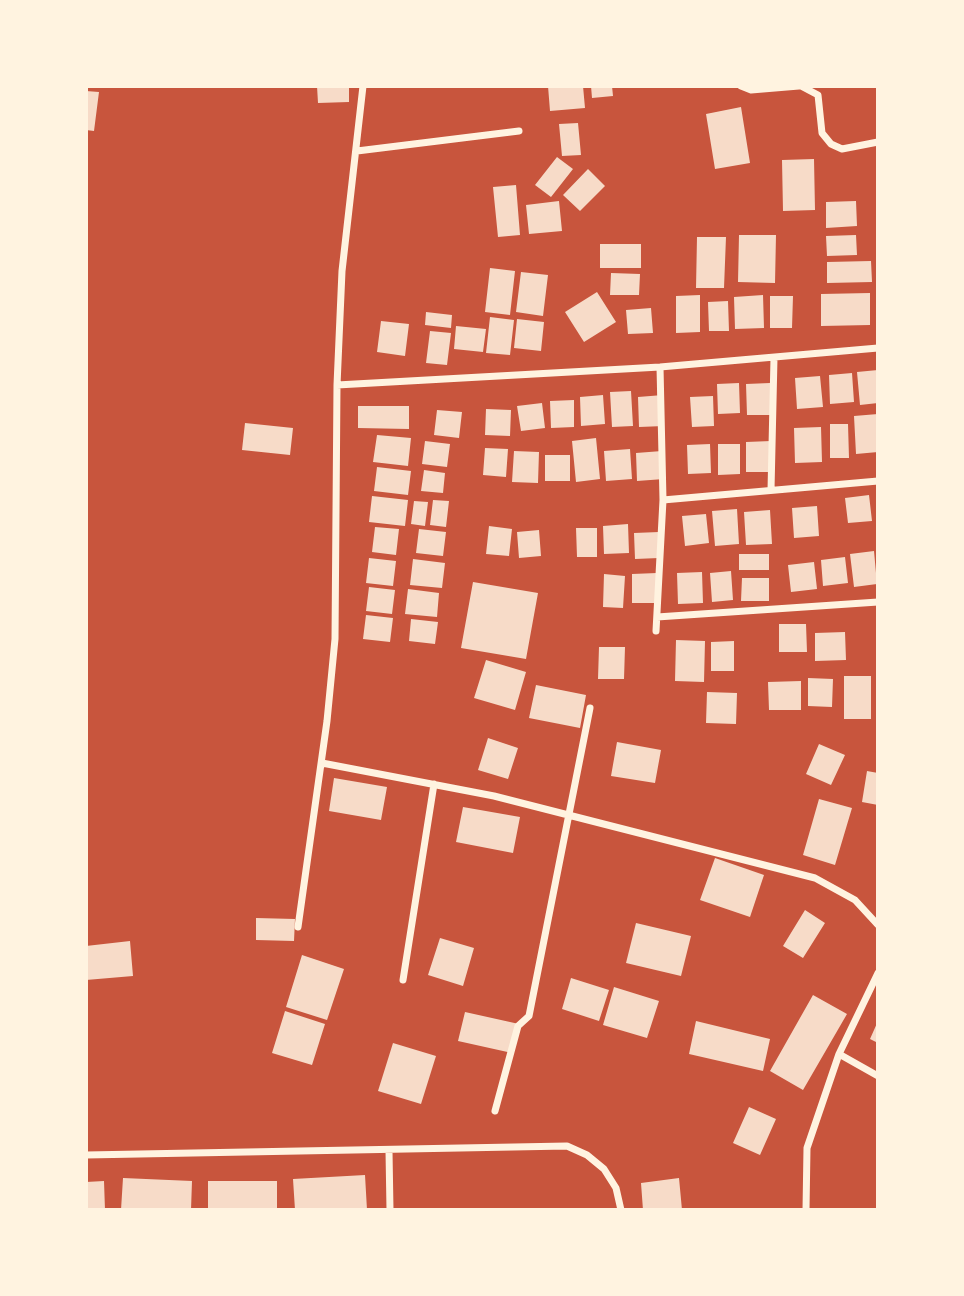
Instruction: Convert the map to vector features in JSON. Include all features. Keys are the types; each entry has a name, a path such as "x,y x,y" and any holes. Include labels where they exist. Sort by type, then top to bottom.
{"street":[{"path":"298,927 322,763 335,639 337,385 342,271 363,86"},
{"path":"741,86 751,90 800,86 818,95 822,133 831,145 842,149 878,142"},
{"path":"357,151 519,131"},
{"path":"337,385 660,367 878,348"},
{"path":"771,490 774,358"},
{"path":"656,631 663,500 660,367"},
{"path":"663,500 878,481"},
{"path":"657,617 878,602"},
{"path":"495,1111 518,1026 529,1016 590,708"},
{"path":"322,763 494,796 815,878 855,900 878,925"},
{"path":"403,980 434,784"},
{"path":"806,1210 807,1147 839,1054 878,973"},
{"path":"839,1054 878,1076"},
{"path":"86,1156 567,1146 587,1155 604,1169 616,1188 621,1210"},
{"path":"389,1151 390,1210"}],"building":[{"path":"317,86 349,86 349,102 318,103"},
{"path":"548,86 583,86 585,108 550,111"},
{"path":"591,86 612,86 613,96 592,98"},
{"path":"86,91 99,92 94,131 86,130"},
{"path":"741,107 750,163 715,169 706,114"},
{"path":"578,123 581,155 562,156 559,124"},
{"path":"557,157 573,169 551,197 535,185"},
{"path":"814,159 815,210 783,211 782,160"},
{"path":"588,169 605,186 580,211 563,195"},
{"path":"516,185 520,235 498,237 493,187"},
{"path":"559,201 562,231 529,234 526,205"},
{"path":"856,201 857,226 826,228 826,202"},
{"path":"739,235 776,235 775,283 738,282"},
{"path":"856,235 857,255 827,256 826,236"},
{"path":"697,237 726,237 724,288 696,288"},
{"path":"600,244 641,244 641,268 600,268"},
{"path":"871,261 872,282 827,283 827,262"},
{"path":"490,268 515,271 510,315 485,312"},
{"path":"521,272 548,275 543,316 516,312"},
{"path":"611,273 640,274 639,295 610,295"},
{"path":"597,292 616,322 584,342 565,312"},
{"path":"870,293 870,325 821,326 821,294"},
{"path":"700,295 700,332 676,333 676,296"},
{"path":"763,295 764,328 735,329 734,297"},
{"path":"770,296 793,296 792,328 770,328"},
{"path":"728,301 729,331 709,331 708,302"},
{"path":"651,308 653,333 628,334 626,310"},
{"path":"426,312 452,315 451,328 425,325"},
{"path":"490,317 514,320 510,355 486,353"},
{"path":"517,319 544,322 541,351 514,348"},
{"path":"381,321 409,324 405,356 377,352"},
{"path":"456,326 486,329 483,352 454,349"},
{"path":"430,331 451,333 447,365 426,363"},
{"path":"878,370 878,403 860,405 857,372"},
{"path":"852,373 854,402 830,404 829,375"},
{"path":"820,376 823,407 797,409 795,378"},
{"path":"739,383 740,413 718,414 717,384"},
{"path":"770,383 771,415 747,415 746,384"},
{"path":"631,391 633,426 612,427 610,392"},
{"path":"603,395 605,424 581,426 580,397"},
{"path":"663,395 664,426 639,427 638,397"},
{"path":"713,396 714,426 692,427 690,397"},
{"path":"574,400 574,427 551,428 550,401"},
{"path":"542,403 545,428 521,431 517,406"},
{"path":"358,406 409,406 409,429 358,428"},
{"path":"486,409 511,410 510,436 485,435"},
{"path":"437,410 462,412 459,438 434,435"},
{"path":"878,414 878,452 856,454 854,416"},
{"path":"245,423 293,428 290,455 242,450"},
{"path":"830,424 848,424 849,458 830,458"},
{"path":"821,427 822,462 795,463 794,428"},
{"path":"377,435 411,438 408,466 373,462"},
{"path":"596,438 600,479 576,482 572,441"},
{"path":"425,441 450,444 447,467 422,464"},
{"path":"771,441 771,472 746,472 746,442"},
{"path":"710,444 711,473 688,474 687,445"},
{"path":"718,444 740,444 740,474 718,475"},
{"path":"485,448 508,449 506,477 483,475"},
{"path":"630,449 632,479 606,481 604,451"},
{"path":"514,451 539,452 538,483 512,482"},
{"path":"662,451 664,479 637,481 636,453"},
{"path":"545,455 570,455 570,481 545,481"},
{"path":"377,467 411,471 408,495 374,491"},
{"path":"424,470 445,473 443,493 421,491"},
{"path":"869,495 872,521 848,523 845,498"},
{"path":"372,496 408,500 405,526 369,522"},
{"path":"433,500 449,501 446,527 430,525"},
{"path":"414,501 428,502 425,526 411,524"},
{"path":"817,506 819,536 794,538 792,508"},
{"path":"737,509 739,544 715,546 712,511"},
{"path":"770,510 772,544 746,545 744,512"},
{"path":"706,514 709,543 685,546 682,516"},
{"path":"628,524 629,553 604,554 603,526"},
{"path":"489,526 512,529 509,556 486,554"},
{"path":"375,527 399,529 396,555 372,552"},
{"path":"576,528 597,528 597,557 577,557"},
{"path":"419,529 446,532 443,556 416,553"},
{"path":"539,530 541,556 519,558 517,532"},
{"path":"659,532 659,558 635,559 634,533"},
{"path":"874,551 877,584 854,587 850,554"},
{"path":"739,554 769,554 769,570 739,570"},
{"path":"845,557 848,583 823,586 821,560"},
{"path":"369,558 396,561 393,586 366,583"},
{"path":"413,559 445,563 442,588 410,585"},
{"path":"814,562 817,589 791,592 788,565"},
{"path":"731,571 733,600 712,602 710,573"},
{"path":"702,572 703,603 678,604 677,573"},
{"path":"657,573 657,603 632,603 632,574"},
{"path":"604,574 625,576 623,608 603,607"},
{"path":"742,578 769,578 769,601 741,601"},
{"path":"473,582 538,593 526,659 461,648"},
{"path":"369,587 395,590 392,614 366,611"},
{"path":"408,589 439,593 437,617 405,614"},
{"path":"366,615 393,618 390,642 363,639"},
{"path":"411,619 438,622 435,644 409,641"},
{"path":"779,624 806,624 807,652 779,652"},
{"path":"845,632 846,660 815,661 815,633"},
{"path":"676,640 705,641 704,682 675,681"},
{"path":"734,641 734,671 711,671 711,642"},
{"path":"599,647 625,647 624,679 598,679"},
{"path":"486,660 526,672 515,710 474,698"},
{"path":"844,676 871,676 871,719 844,719"},
{"path":"808,678 833,679 832,707 808,706"},
{"path":"801,681 801,710 769,710 768,682"},
{"path":"536,685 586,695 580,728 529,718"},
{"path":"707,692 737,693 736,724 706,723"},
{"path":"488,738 518,748 508,779 478,770"},
{"path":"617,742 661,750 655,783 611,776"},
{"path":"819,744 845,755 831,785 806,774"},
{"path":"867,771 878,773 878,805 862,802"},
{"path":"334,778 387,787 381,820 329,811"},
{"path":"819,799 852,808 835,865 803,855"},
{"path":"463,807 520,817 513,853 456,842"},
{"path":"715,858 764,875 750,917 700,900"},
{"path":"805,910 825,923 803,958 783,946"},
{"path":"256,918 295,919 294,941 256,940"},
{"path":"636,923 691,936 681,976 626,963"},
{"path":"440,938 474,948 463,986 428,975"},
{"path":"130,941 133,976 86,980 86,946"},
{"path":"302,955 344,969 327,1020 286,1007"},
{"path":"571,978 609,990 599,1021 562,1009"},
{"path":"614,987 659,1001 647,1038 603,1025"},
{"path":"813,995 847,1014 803,1090 770,1071"},
{"path":"285,1011 325,1024 312,1065 272,1053"},
{"path":"465,1012 519,1024 512,1053 458,1041"},
{"path":"696,1021 770,1039 763,1071 689,1054"},
{"path":"878,1021 878,1043 870,1039"},
{"path":"393,1043 436,1056 421,1104 378,1091"},
{"path":"749,1107 776,1119 760,1155 733,1143"},
{"path":"365,1175 367,1210 295,1210 293,1179"},
{"path":"123,1178 192,1181 191,1210 121,1210"},
{"path":"679,1178 682,1210 643,1210 641,1183"},
{"path":"104,1181 105,1210 86,1210 86,1182"},
{"path":"208,1181 277,1181 277,1210 208,1210"}]}
